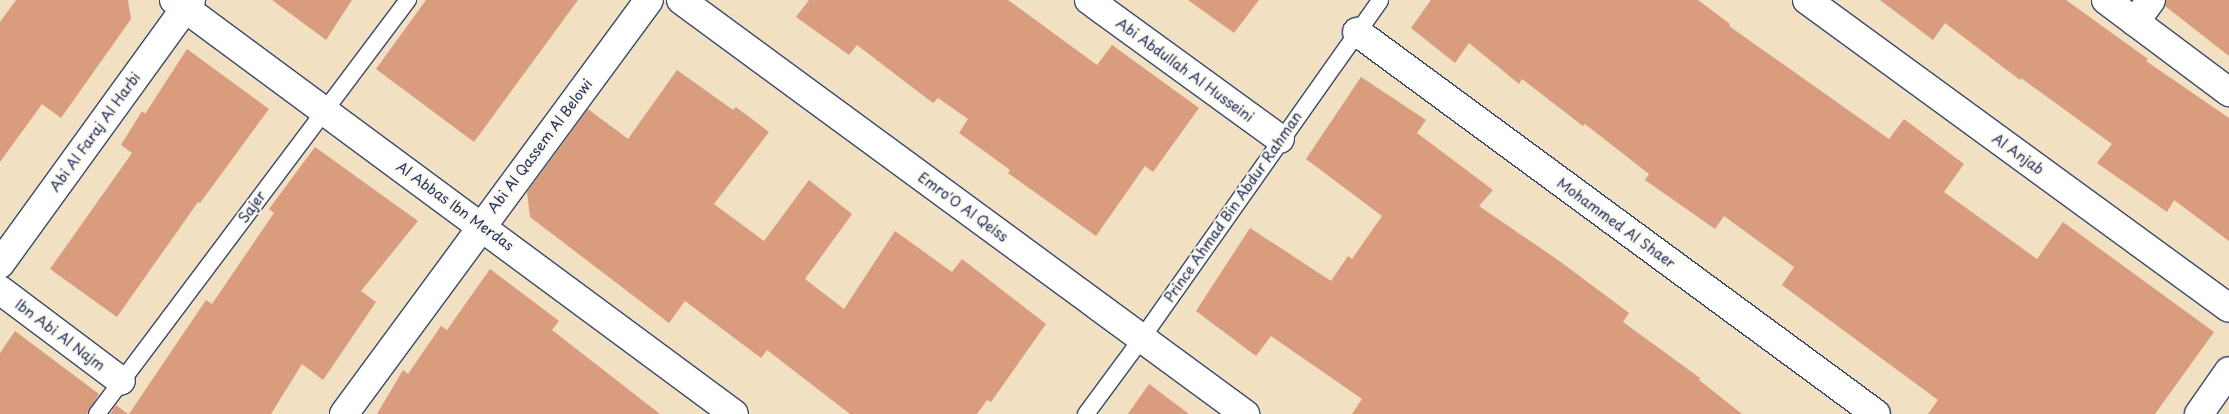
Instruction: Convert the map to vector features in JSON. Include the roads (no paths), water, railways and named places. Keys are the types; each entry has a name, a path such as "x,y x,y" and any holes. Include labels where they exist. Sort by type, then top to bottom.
{"street":[{"name":"Abi Al Qassem Al Belowi","path":"344,414 649,0"},
{"name":"Emro'O Al Qeiss","path":"681,0 1245,414"},
{"name":"Abi Abdullah Al Husseini","path":"1090,0 1280,139"},
{"name":"Al Anjab","path":"1807,0 2229,308"},
{"path":"2106,0 2229,92"},
{"path":"2135,22 2151,0"},
{"name":"Al Abbas Ibn Merdas","path":"183,3 734,414"},
{"name":"Abi Al Faraj Al Harbi","path":"0,264 183,3"},
{"name":"Mohammed Al Shaer","path":"1356,32 1876,414"},
{"name":"Ibn Abi Al Najm","path":"0,290 121,381"},
{"path":"2199,414 2229,371"}],"lane":[{"name":"Sajer","path":"97,414 408,0"},
{"name":"Prince Ahmad Bin Abdur Rahman","path":"1086,414 1142,338 1280,139 1380,0"}]}
